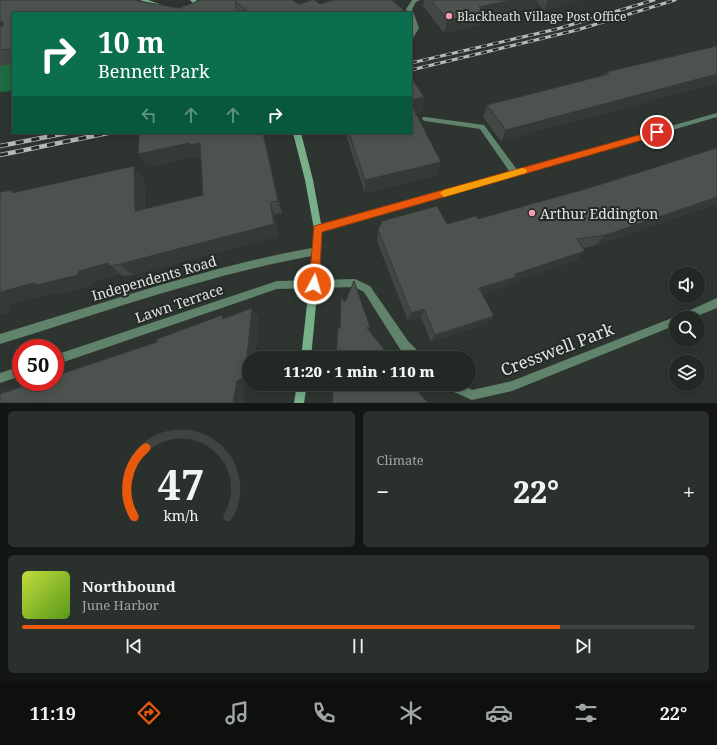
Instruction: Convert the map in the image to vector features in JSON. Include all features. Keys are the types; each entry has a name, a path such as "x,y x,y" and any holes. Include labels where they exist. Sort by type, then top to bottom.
{"main road":[{"path":"143,0 179,12"},
{"path":"194,1 204,12"},
{"path":"297,134 318,229 307,351"},
{"path":"299,403 301,391"}],"street":[{"path":"410,12 409,9 414,1 417,0"},
{"path":"412,17 416,28 412,34"},
{"path":"318,229 717,115"},
{"path":"425,119 482,127 515,173"},
{"name":"Independents Road","path":"0,339 194,280 283,257 317,251"},
{"path":"314,284 355,283 367,289 404,345 410,351"},
{"name":"Lawn Terrace","path":"64,357 277,285 314,284"},
{"path":"698,311 717,303"},
{"name":"Cresswell Park","path":"464,391 472,395 512,386 669,323"},
{"path":"0,378 12,374"}],"green space":[{"path":"12,62 12,91 0,92 0,66"}],"building":[{"path":"0,0 133,0 179,8 201,0 292,0 299,4 315,0 320,4 334,0 392,0 405,11 249,12 235,1 238,12 12,12 12,48 0,50 0,27 3,26 3,22 0,21"},
{"path":"431,0 513,0 479,7 484,12 447,20"},
{"path":"717,46 717,74 506,130 487,105 609,74 606,72"},
{"path":"412,79 424,97 412,100"},
{"path":"412,106 441,162 365,180 349,134 412,134"},
{"path":"139,134 263,134 278,201 270,202 274,224 120,264 110,266 108,263 79,271 78,275 37,285 34,283 0,292 0,192 12,190 12,193 134,166 135,211 203,195 200,143 190,145 189,143 138,154"},
{"path":"717,148 717,197 606,235 577,239 585,251 515,274 516,277 479,288 494,316 435,335 424,309 411,313 378,230 382,221 437,206 447,224 476,216 478,219 589,188"},
{"path":"354,281 370,327 367,328 385,351 336,351 338,328 340,328 341,297 345,302"},
{"path":"252,308 248,351 242,351 242,378 237,381 233,403 0,403 0,394 12,390 64,391 64,373 157,342 157,339 222,315 223,319"},
{"path":"333,391 418,391 428,403 332,403"}],"railway":[{"path":"412,63 557,29 654,0"},
{"path":"412,70 577,30 675,0"},
{"path":"0,146 62,134"},
{"path":"0,155 103,134"}],"slow traffic":[{"path":"444,193 522,171"}],"place":[{"name":"Blackheath Village Post Office","path":"449,16"},
{"name":"Arthur Eddington","path":"532,213"}],"route":[{"path":"314,284 318,229 657,132"}]}
